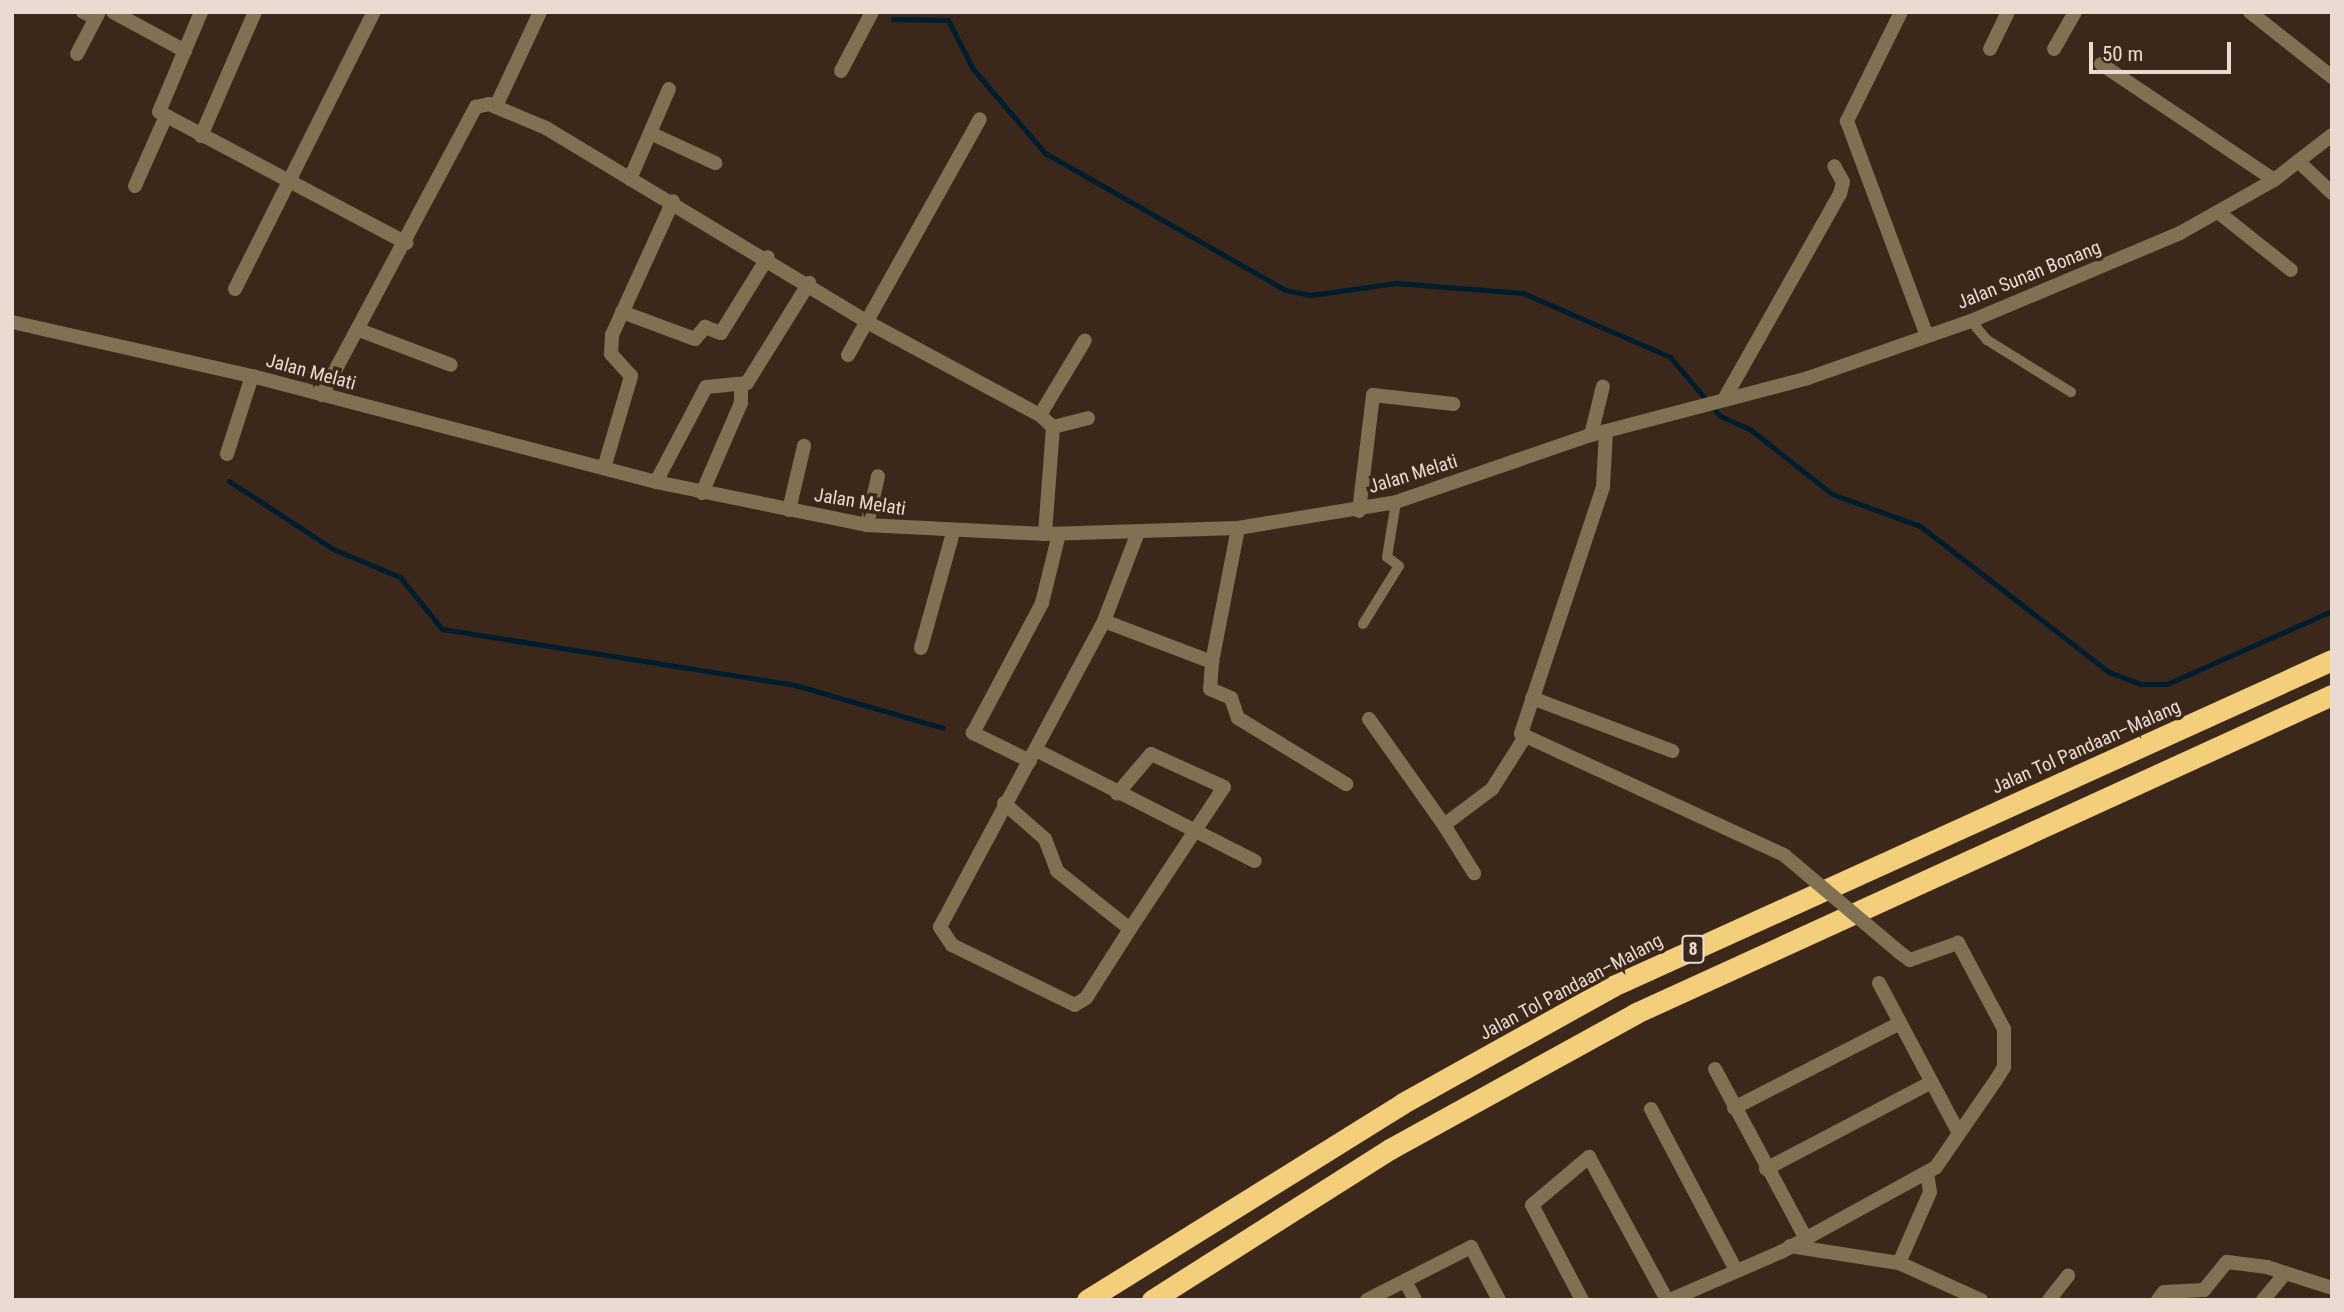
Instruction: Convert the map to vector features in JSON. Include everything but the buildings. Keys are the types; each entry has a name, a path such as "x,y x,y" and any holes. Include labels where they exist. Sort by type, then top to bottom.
{"highway":[{"name":"Jalan Tol Pandaan–Malang","path":"1087,1300 1403,1103 1613,986 2332,660"},
{"name":"8","path":"1152,1300 1390,1149 1636,1013 2332,695"}],"street":[{"path":"113,12 185,51"},
{"path":"201,12 160,106 166,116 285,182 406,243"},
{"path":"201,136 255,12"},
{"path":"235,289 285,182 374,12"},
{"path":"496,106 540,12"},
{"path":"841,71 872,12"},
{"path":"1901,12 1847,121 1927,336"},
{"path":"1990,50 2008,12"},
{"path":"2054,50 2075,12"},
{"path":"2250,12 2332,78"},
{"path":"77,54 93,14"},
{"path":"2101,64 2274,180"},
{"path":"629,178 669,89"},
{"path":"322,395 406,243 476,107 496,106 673,201 768,257 867,322 1040,415 1053,427 1052,534 1042,603 973,733 1117,794 1255,861"},
{"path":"135,186 166,116"},
{"path":"848,355 980,119"},
{"path":"650,133 715,163"},
{"name":"Jalan Sunan Bonang","path":"1717,401 1808,378 1971,321 2218,212 2274,180 2332,135"},
{"path":"2298,161 2332,193"},
{"path":"1717,401 1840,194 1843,182 1834,166"},
{"path":"604,468 631,376 610,348 622,312 673,201"},
{"path":"2218,212 2291,270"},
{"path":"622,312 695,339 705,327 721,333 768,257"},
{"path":"702,493 741,402 741,387 809,283"},
{"name":"Jalan Melati","path":"12,322 252,376 702,493 867,525 953,533 1137,535 1238,528 1359,511 1395,511 1599,433 1717,401"},
{"path":"359,330 451,365"},
{"path":"1040,415 1085,340"},
{"path":"227,454 252,376"},
{"path":"1444,825 1492,789 1523,740 1532,698 1603,487 1599,433 1603,386"},
{"path":"656,482 706,387 741,387"},
{"path":"1359,511 1373,395 1453,404"},
{"path":"1053,427 1088,418"},
{"path":"789,510 804,446"},
{"path":"867,525 878,476"},
{"path":"1238,528 1212,662 1210,689 1231,698 1238,718 1346,785"},
{"path":"921,648 953,533"},
{"path":"1117,794 1145,755 1202,772 1224,787 1079,1005 952,945 941,925 1004,803 1104,621 1137,535"},
{"path":"1104,621 1212,662"},
{"path":"1532,698 1672,751"},
{"path":"1369,719 1444,825 1474,873"},
{"path":"1523,740 1784,855 1910,960 1958,943 2004,1029 2004,1068 1927,1172 1790,1247 1735,1268 1669,1300 1589,1157 1532,1205 1582,1300"},
{"path":"1004,803 1045,839 1057,871 1130,929"},
{"path":"1880,983 1957,1130"},
{"path":"1734,1108 1900,1023"},
{"path":"1715,1069 1766,1169 1805,1237"},
{"path":"1766,1169 1932,1082"},
{"path":"1651,1109 1735,1268"},
{"path":"1899,1263 1930,1192 1927,1172"},
{"path":"1367,1300 1471,1247 1499,1300"},
{"path":"1790,1247 1899,1263 1981,1300"},
{"path":"2158,1300 2164,1292 2204,1290 2227,1262 2286,1273 2332,1288"},
{"path":"2263,1300 2286,1273"},
{"path":"2049,1300 2068,1276"},
{"path":"1405,1281 1415,1300"}],"lane":[{"path":"1971,321 1987,340 2071,393"},
{"path":"1363,624 1399,566 1387,557 1395,511"}],"waterway":[{"path":"893,19 948,20 973,69 1045,153 1285,290 1311,295 1396,283 1523,293 1670,357 1720,416 1751,430 1832,494 1920,526 2109,672 2141,684 2167,684 2332,611"},
{"path":"229,481 333,549 400,577 442,629 795,685 943,728"}]}
